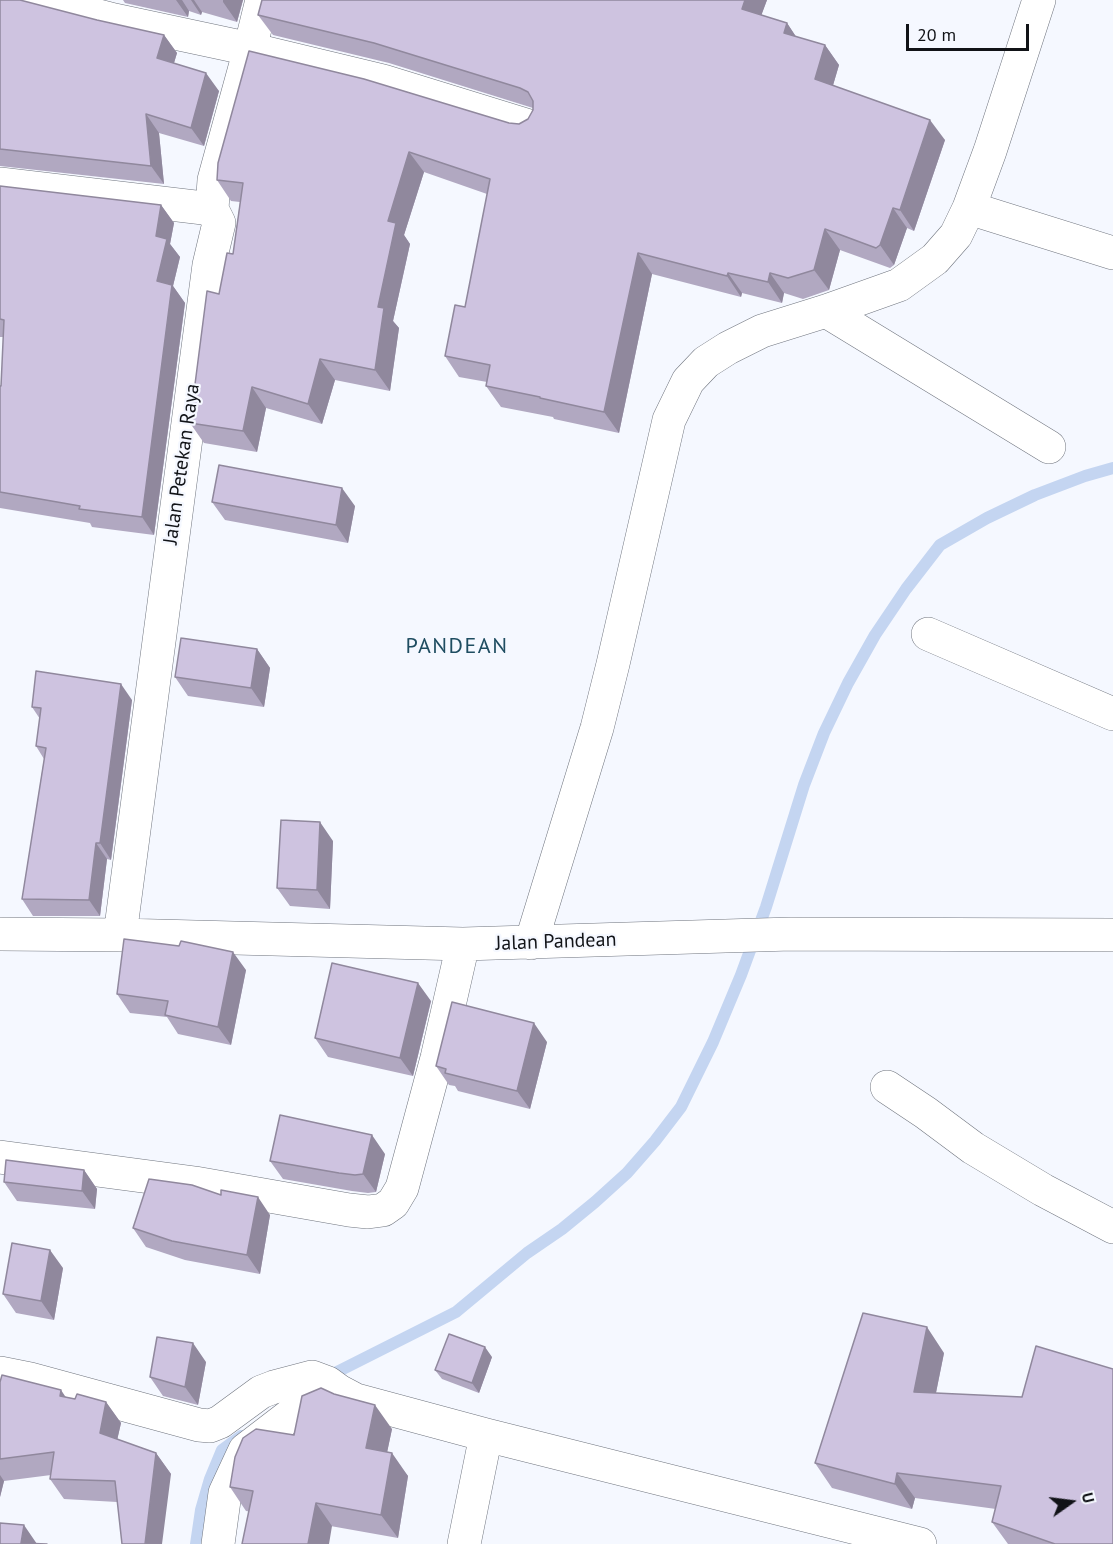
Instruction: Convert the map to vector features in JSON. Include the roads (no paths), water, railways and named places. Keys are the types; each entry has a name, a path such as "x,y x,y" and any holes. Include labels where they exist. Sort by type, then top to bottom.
{"street":[{"path":"37,0 114,20 383,81 529,126"},
{"name":"Jalan Petekan Raya","path":"120,935 208,265 219,223 212,209 214,180 262,0"},
{"path":"531,943 597,728 669,420 688,381 706,362 762,331 899,285 935,259 956,235 969,208 1039,0"},
{"path":"0,184 212,209"},
{"path":"969,208 1113,253"},
{"path":"826,311 1048,447"},
{"path":"928,634 1113,714"},
{"name":"Jalan Pandean","path":"0,934 463,944 791,934 1113,934"},
{"path":"0,1157 195,1183 349,1210 368,1212 383,1210 393,1203 402,1188 438,1059 463,944"},
{"path":"887,1087 973,1148 1043,1190 1113,1227"},
{"path":"0,1373 210,1426 220,1422 261,1392 284,1384 326,1384 356,1400 920,1544"},
{"path":"218,1544 225,1493 245,1450 301,1407 326,1384"},
{"path":"464,1544 486,1435"}],"waterway":[{"path":"327,1377 456,1312 527,1253 595,1202 627,1173 655,1141 681,1107 713,1042 741,975 766,907 804,785 824,733 875,635 906,589 940,545 987,518 1035,495 1113,468"},
{"path":"196,1544 201,1510 222,1450 241,1436"}],"district":[{"name":"PANDEAN","path":"457,647"}]}
